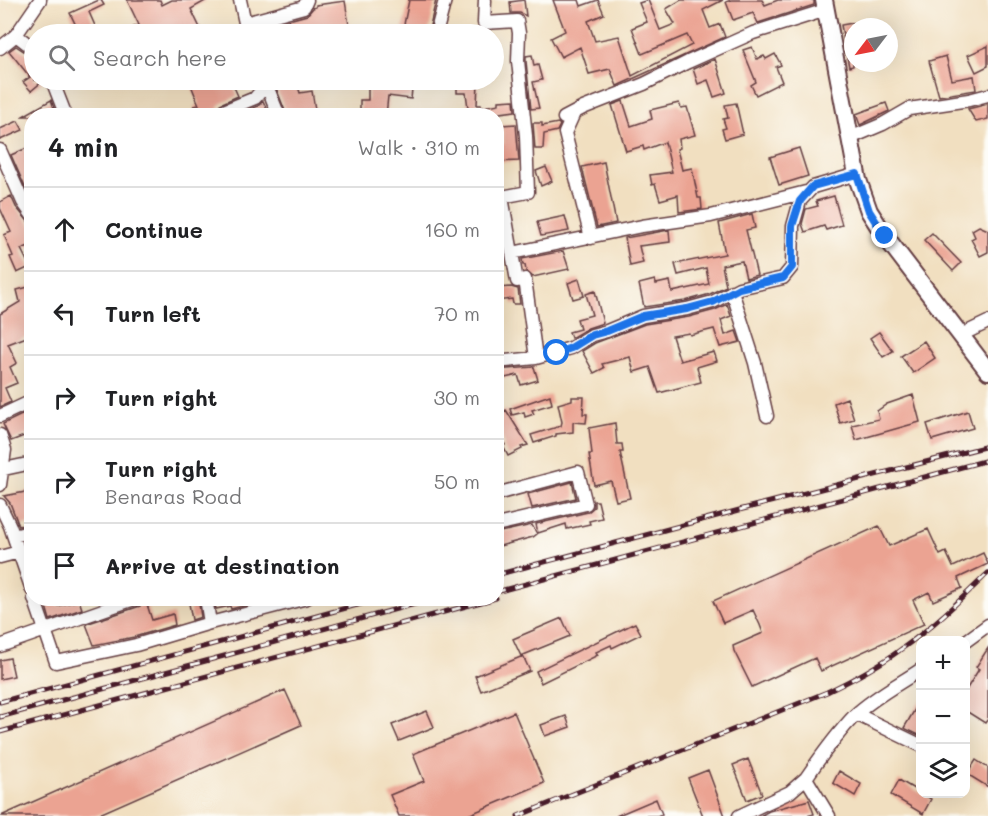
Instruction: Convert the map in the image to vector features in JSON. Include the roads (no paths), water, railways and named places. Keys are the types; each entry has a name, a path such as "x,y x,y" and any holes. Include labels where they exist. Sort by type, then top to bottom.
{"main road":[{"path":"825,5 857,174 869,211 885,236 988,371"}],"street":[{"path":"0,48 16,35 40,0"},
{"path":"240,0 246,24"},
{"path":"260,24 304,7 307,0"},
{"path":"439,24 445,0"},
{"path":"484,0 484,23 518,21 518,61 526,136 528,192 504,196"},
{"path":"591,238 566,133 569,115 644,84 753,33 825,5"},
{"path":"16,35 24,41"},
{"path":"56,90 63,108"},
{"path":"231,108 255,98 260,90"},
{"path":"268,90 276,108"},
{"path":"850,138 884,124 909,109 988,95"},
{"path":"0,150 24,194"},
{"path":"504,361 537,358 571,348 592,335 643,316 713,302 732,291 783,278 792,267 792,226 800,201 806,192 813,186 857,174"},
{"path":"512,254 642,226 711,216 806,192"},
{"path":"504,219 517,280 525,279 537,358"},
{"path":"732,291 755,363 767,416"},
{"path":"961,335 988,322"},
{"path":"0,416 24,405"},
{"path":"0,435 5,450 0,485"},
{"path":"4,469 24,465"},
{"path":"504,492 578,472 586,504 504,520"},
{"path":"0,505 24,567"},
{"path":"14,536 24,533"},
{"path":"0,557 19,552"},
{"path":"37,606 56,663 136,645 260,606"},
{"path":"0,646 114,606"},
{"path":"207,606 210,623"},
{"path":"970,638 988,625"},
{"path":"739,816 790,792 806,778 856,714 916,673"},
{"path":"856,714 919,744"},
{"path":"806,778 829,816"}],"railway":[{"path":"504,573 988,446"},
{"path":"504,590 988,460"},
{"path":"518,816 846,683 912,641 946,613 988,573"},
{"path":"0,702 354,606"},
{"path":"0,717 408,606"},
{"path":"0,732 466,606"}]}
